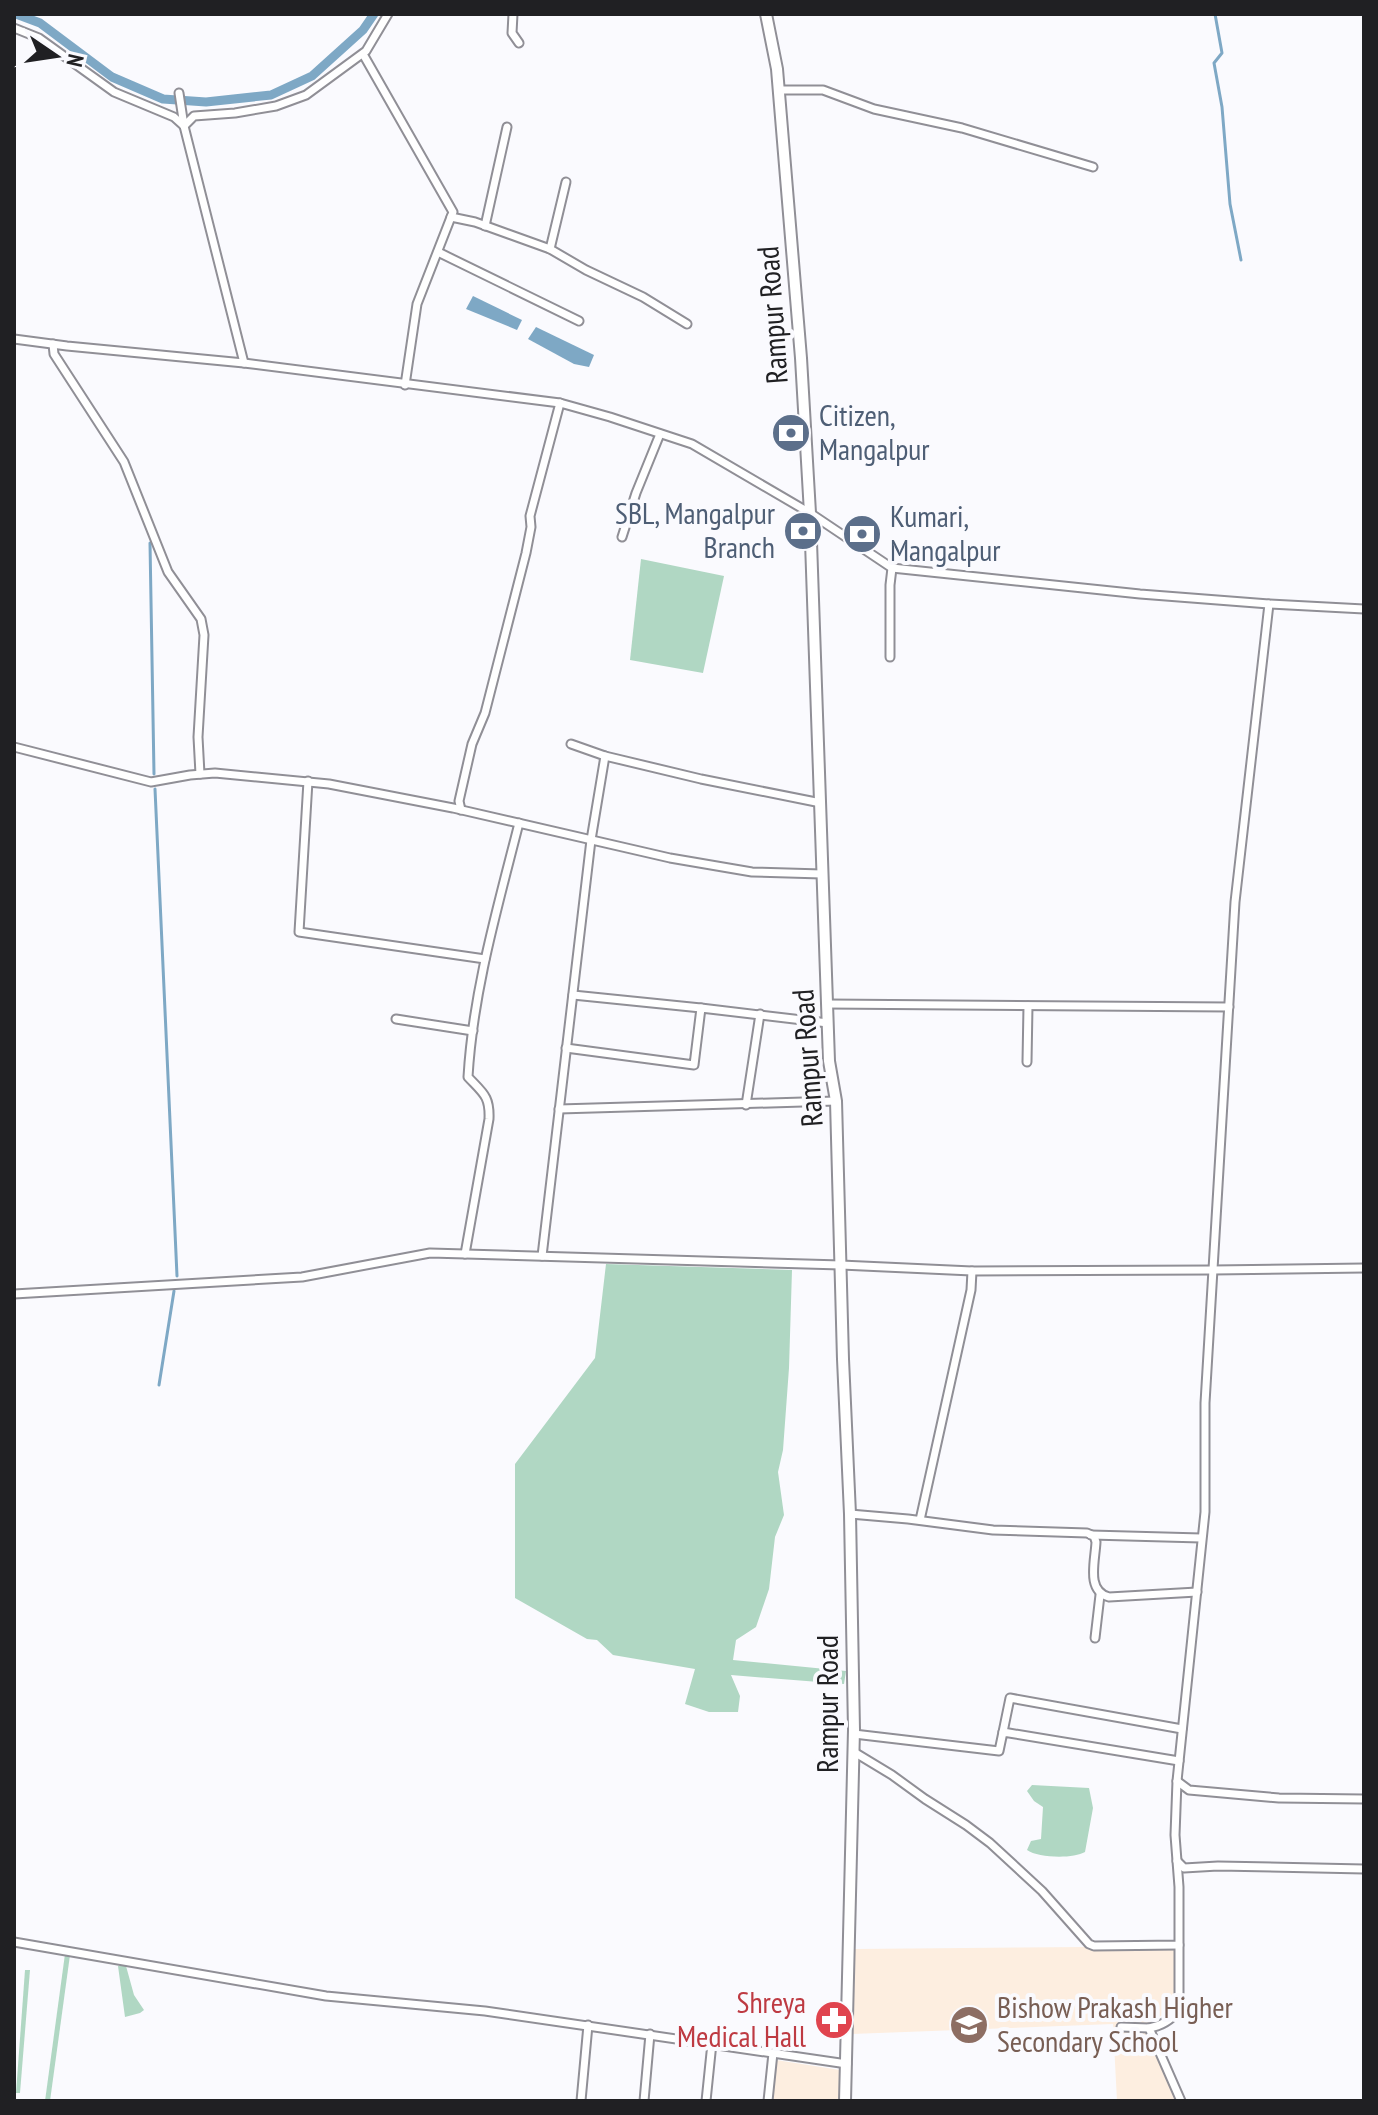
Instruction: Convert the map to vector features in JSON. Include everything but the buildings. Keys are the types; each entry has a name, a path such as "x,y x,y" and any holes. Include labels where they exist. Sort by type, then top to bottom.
{"main road":[{"name":"Rampur Road","path":"766,14 777,69 797,295 810,513 829,1061 836,1101 854,1734 845,2101"}],"street":[{"path":"184,126 194,116 276,106 306,95 363,54 388,14"},
{"path":"513,14 512,33 519,43"},
{"path":"14,28 39,38 114,92 174,117 184,126"},
{"path":"363,54 453,212 417,304 405,385"},
{"path":"778,90 823,90 874,109 962,128 1093,167"},
{"path":"179,93 184,126 244,363"},
{"path":"485,226 507,127"},
{"path":"550,249 566,182"},
{"path":"451,217 550,249 643,297 687,324"},
{"path":"438,252 579,321"},
{"path":"14,339 244,363 560,403 692,444 810,513 892,568 1140,594 1364,609"},
{"path":"53,344 54,354 124,462 168,572 201,619 204,635 198,737 200,774"},
{"path":"461,810 459,801 472,744 489,700 526,553 534,500 560,403"},
{"path":"622,537 660,434"},
{"path":"890,657 892,568"},
{"path":"1121,2027 1158,2027 1173,2018 1179,2010 1179,1887 1175,1835 1177,1781 1205,1512 1205,1403 1237,878 1269,604"},
{"path":"571,744 605,756 701,779 821,803"},
{"path":"14,747 151,782 215,773 308,781 461,810 670,858 752,872 822,874"},
{"path":"542,1256 591,840 605,756"},
{"path":"308,781 299,932 485,959"},
{"path":"465,1254 489,1119 487,1097 468,1077 473,1031 485,959 519,823"},
{"path":"573,995 828,1023"},
{"path":"827,1004 1229,1007"},
{"path":"1027,1062 1028,1006"},
{"path":"566,1048 694,1065 701,1008"},
{"path":"746,1105 760,1014"},
{"path":"396,1019 473,1031"},
{"path":"559,1109 836,1101"},
{"path":"14,1294 302,1277 430,1253 972,1271 1364,1268"},
{"path":"920,1520 968,1305 972,1271"},
{"path":"850,1514 993,1530 1201,1538"},
{"path":"1091,1535 1096,1542 1094,1586 1100,1595 1095,1638"},
{"path":"1100,1595 1197,1592"},
{"path":"854,1734 999,1751 1010,1698 1182,1729"},
{"path":"1003,1732 1179,1761"},
{"path":"854,1752 990,1843 1042,1891 1089,1944 1179,1945"},
{"path":"1177,1781 1189,1790 1279,1798 1364,1799"},
{"path":"1176,1860 1184,1868 1364,1869"},
{"path":"1179,1887 1185,1874 1195,1868"},
{"path":"14,1942 326,1996 485,2011 847,2064"},
{"path":"581,2101 588,2025"},
{"path":"1149,2028 1181,2101"},
{"path":"644,2101 650,2034"},
{"path":"706,2101 712,2043"},
{"path":"768,2101 773,2053"}],"shaded area":[{"name":"Bishow Prakash Higher Secondary School","path":"1085,1947 1175,1950 1179,1988 1165,2014 1149,2022 1150,2033 1179,2101 1117,2101 1113,2024 852,2034 855,1949"},
{"path":"776,2060 840,2070 839,2101 772,2101"}],"green space":[{"path":"641,559 724,576 703,673 630,660"},
{"path":"606,1264 792,1270 789,1368 783,1450 778,1472 784,1515 775,1537 769,1589 756,1627 736,1640 733,1660 846,1671 844,1684 731,1675 740,1696 738,1712 709,1712 685,1704 695,1669 613,1655 597,1640 587,1639 515,1598 515,1464 595,1358"},
{"path":"1032,1785 1089,1788 1093,1808 1085,1852 1056,1857 1027,1850 1031,1841 1041,1839 1043,1807 1027,1791"},
{"path":"65,1954 70,1955 50,2101 45,2101"},
{"path":"118,1966 126,1966 134,1995 144,2010 140,2013 125,2017"},
{"path":"25,1970 30,1970 20,2093 16,2093"}],"water":[{"path":"473,296 522,320 517,330 466,309"},
{"path":"536,327 594,355 589,367 574,364 528,339"}],"waterway":[{"path":"16,14 40,23 112,77 163,99 206,102 271,95 312,76 363,30 374,14"},
{"path":"1215,14 1222,53 1214,63 1222,107 1230,204 1241,260"},
{"path":"150,543 154,774"},
{"path":"155,789 177,1276"},
{"path":"159,1385 174,1291"}],"place":[{"name":"Citizen, Mangalpur","path":"791,433"},
{"name":"SBL, Mangalpur Branch","path":"803,531"},
{"name":"Kumari, Mangalpur","path":"862,534"},
{"name":"Shreya Medical Hall","path":"834,2020"},
{"name":"Bishow Prakash Higher Secondary School","path":"969,2025"}]}
